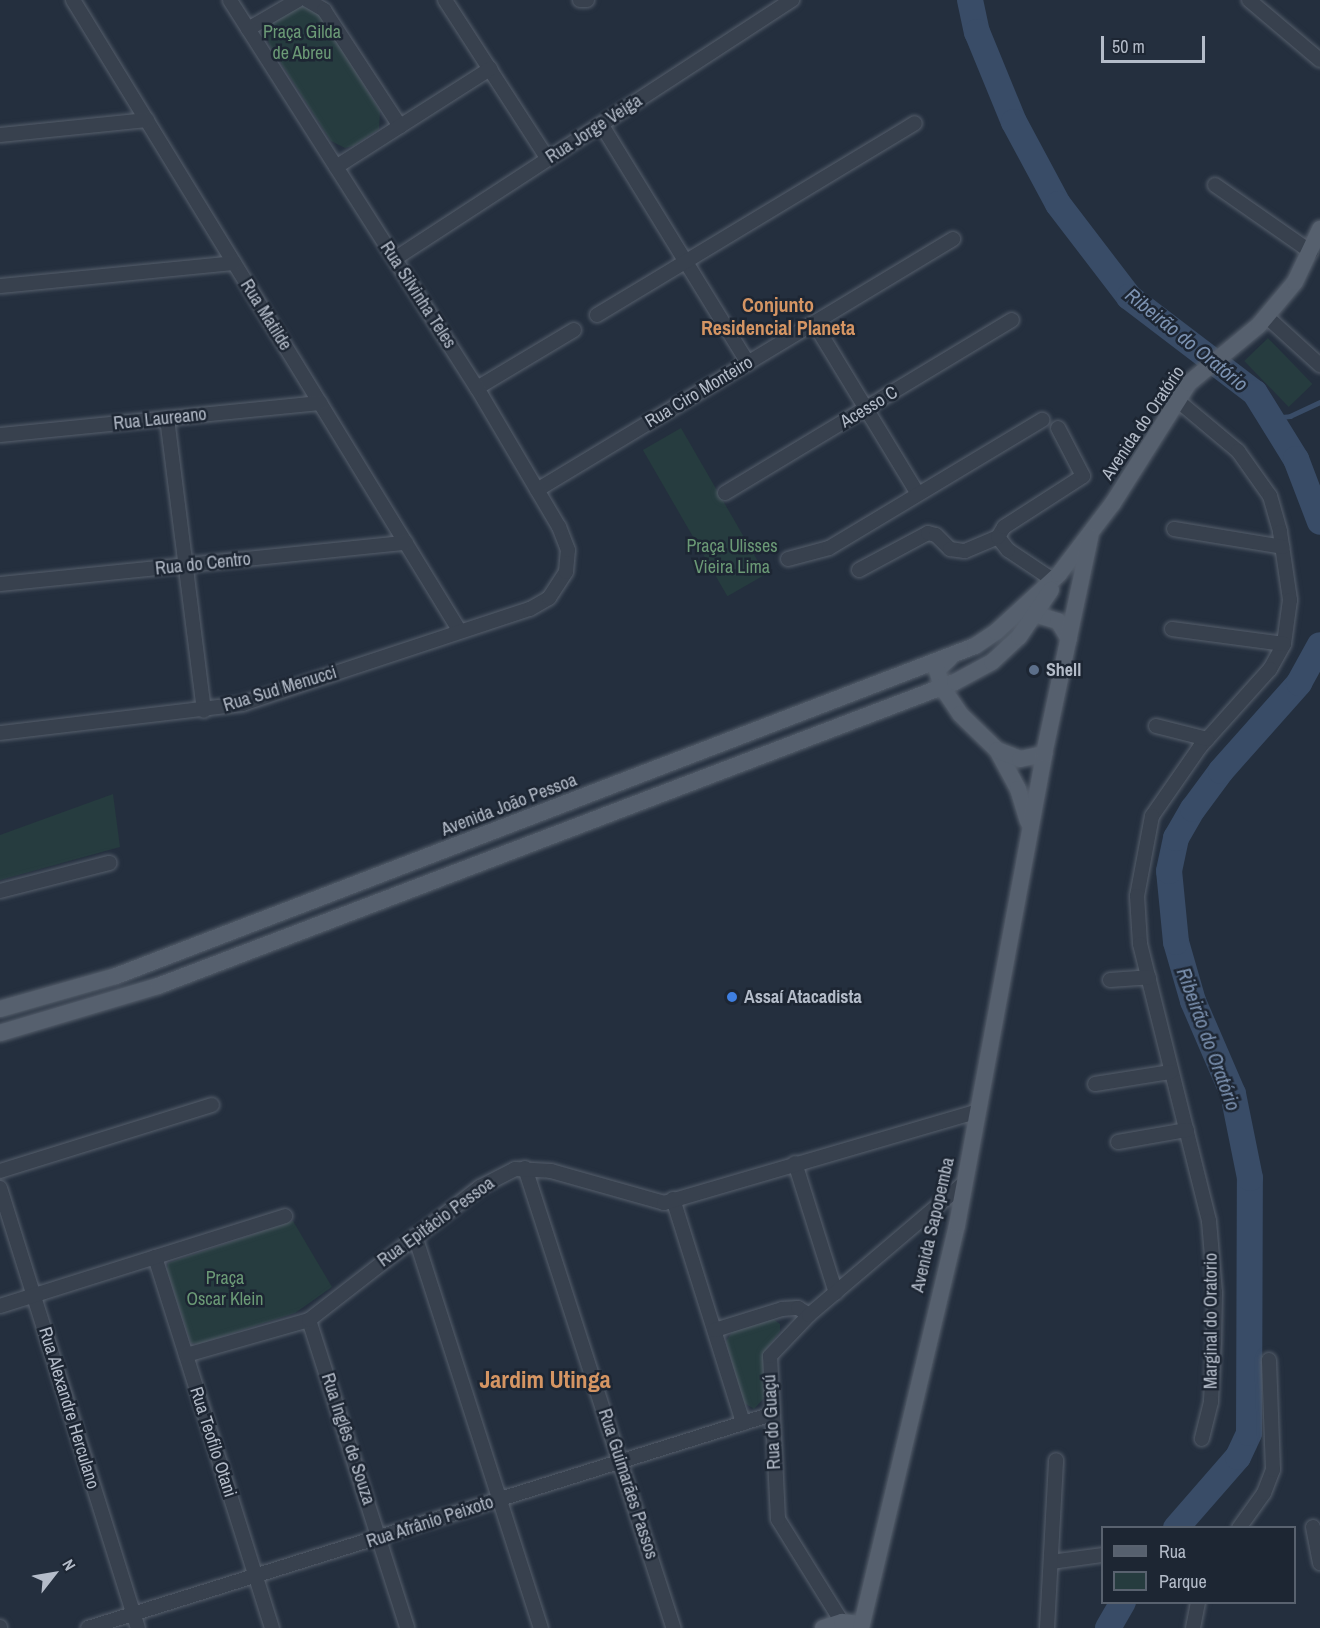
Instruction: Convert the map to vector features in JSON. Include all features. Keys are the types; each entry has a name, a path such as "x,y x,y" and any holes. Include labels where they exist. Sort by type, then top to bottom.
{"main road":[{"name":"Avenida do Oratório","path":"1019,612 1056,577 1091,534 1189,383 1263,321 1295,282 1320,229"},
{"name":"Avenida Sapopemba","path":"861,1626 964,1183 1044,754 1091,534"},
{"path":"0,1033 158,987 942,687 992,662 1019,637 1037,613 1056,577"},
{"path":"1019,612 1037,613 1058,621 1069,639"},
{"name":"Avenida João Pessoa","path":"0,1009 116,976 951,657 987,639 1019,612"},
{"path":"951,657 937,670 942,687 960,714 997,750 1020,759 1044,754"},
{"path":"915,697 938,701 960,714"},
{"name":"Avenida Sapopemba","path":"997,750 1018,789 1030,829"},
{"path":"823,1628 842,1622 861,1626"}],"street":[{"name":"Rua Matilde","path":"73,0 459,630"},
{"name":"Rua Silvinha Teles","path":"230,0 396,258 537,490 568,550 564,580 549,598"},
{"path":"248,29 298,0"},
{"path":"307,0 324,10 399,126"},
{"path":"445,0 548,159"},
{"path":"580,0 586,0"},
{"name":"Rua Jorge Veiga","path":"396,258 792,0"},
{"path":"1249,0 1320,60"},
{"path":"336,167 490,69"},
{"path":"0,135 147,120"},
{"path":"597,315 915,123"},
{"path":"601,124 748,363"},
{"path":"1215,185 1311,252"},
{"name":"Rua Ciro Monteiro","path":"537,490 953,239"},
{"path":"0,286 234,263"},
{"name":"Acesso C","path":"725,494 1012,320"},
{"path":"1263,321 1320,365"},
{"path":"814,323 918,494"},
{"path":"477,388 574,330"},
{"path":"1172,629 1284,644 1290,600 1283,547 1269,496 1256,475 1212,426 1177,400"},
{"name":"Rua Laureano","path":"0,435 321,403"},
{"path":"167,418 204,711"},
{"path":"788,559 829,548 1042,420"},
{"path":"859,570 928,533 936,535 950,549 965,551 998,537 1004,526 1083,476 1058,428"},
{"path":"1174,529 1283,547"},
{"path":"998,537 1008,550 1056,577"},
{"name":"Rua do Centro","path":"0,584 406,543"},
{"name":"Rua Sud Menucci","path":"0,733 204,711 242,704 459,630 530,609 549,598"},
{"name":"Marginal do Oratorio","path":"1202,1439 1211,1402 1215,1292 1205,1197 1170,1067 1136,917 1146,836 1162,799 1207,739 1270,669 1284,644"},
{"path":"1156,726 1207,739"},
{"path":"0,891 109,863"},
{"path":"1110,980 1149,977"},
{"path":"1095,1083 1170,1067"},
{"path":"0,1171 212,1105"},
{"name":"Rua Epitácio Pessoa","path":"186,1355 309,1320 491,1179 525,1168 551,1171 655,1202 674,1199 978,1111"},
{"path":"1118,1143 1187,1130"},
{"path":"795,1163 836,1293"},
{"name":"Rua Guimarães Passos","path":"525,1168 674,1628"},
{"name":"Rua do Guaçú","path":"842,1622 780,1527 770,1356 809,1314 964,1183"},
{"name":"Rua Alexandre Herculano","path":"0,1188 135,1621"},
{"path":"674,1199 743,1423"},
{"path":"0,1306 285,1216"},
{"path":"415,1236 541,1628"},
{"name":"Rua Teofilo Otani","path":"154,1257 272,1628"},
{"path":"715,1330 782,1309 798,1308 809,1314"},
{"name":"Rua Inglês de Souza","path":"309,1320 408,1628"},
{"path":"1240,1526 1264,1493 1273,1470 1269,1360"},
{"name":"Rua Afrânio Peixoto","path":"88,1628 135,1621 256,1577 772,1414"},
{"path":"1047,1628 1056,1460"},
{"path":"1313,1527 1320,1563"},
{"path":"1051,1562 1101,1555"},
{"path":"1193,1628 1198,1604"}],"green space":[{"name":"Praça Gilda de Abreu","path":"301,5 319,13 380,111 379,129 353,146 345,148 331,141 270,46 267,36 272,22"},
{"path":"1268,338 1312,384 1289,407 1244,361"},
{"name":"Praça Ulisses Vieira Lima","path":"681,428 766,574 727,596 643,450"},
{"path":"113,794 120,847 0,880 0,835"},
{"name":"Praça Oscar Klein","path":"293,1221 332,1287 295,1313 198,1344 191,1343 167,1270 168,1263"},
{"path":"773,1319 780,1324 780,1331 765,1351 764,1398 754,1409 743,1402 726,1341 732,1332"}],"waterway":[{"name":"Ribeirão do Oratório","path":"970,0 977,32 1014,122 1058,204 1129,297 1255,393 1296,459 1320,522"},
{"path":"1269,418 1290,416 1320,402"},
{"name":"Ribeirão do Oratório","path":"1178,1526 1238,1457 1249,1433 1250,1178 1233,1094 1193,1001 1176,942 1169,871 1176,838 1193,809 1221,771 1299,683 1320,645"},
{"name":"Ribeirão do Oratório","path":"1108,1628 1122,1604"}],"place":[{"name":"Shell","path":"1034,670"},
{"name":"Assaí Atacadista","path":"732,997"}],"district":[{"name":"Conjunto Residencial Planeta","path":"778,316"},
{"name":"Jardim Utinga","path":"545,1380"}]}
